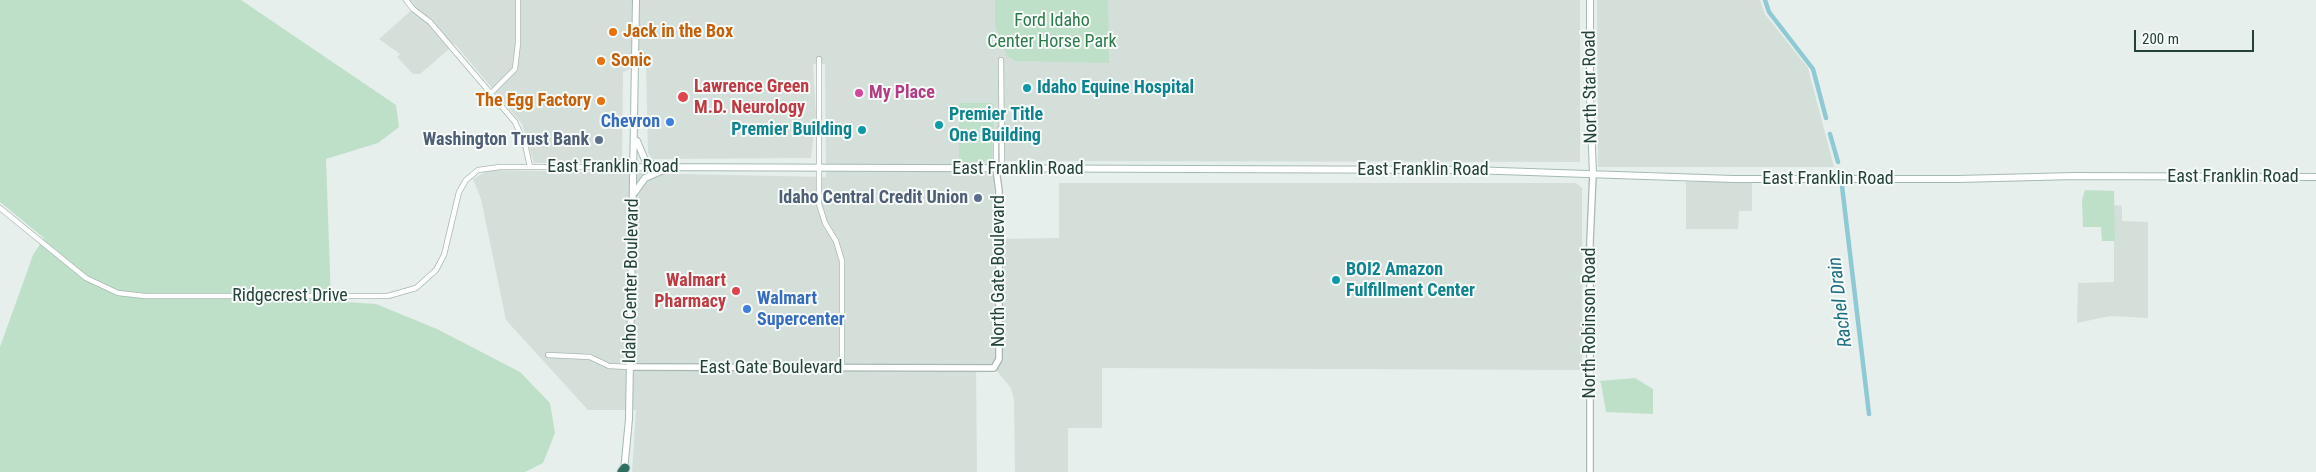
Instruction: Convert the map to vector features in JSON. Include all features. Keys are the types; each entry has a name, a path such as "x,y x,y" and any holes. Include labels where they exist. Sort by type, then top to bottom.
{"main road":[{"name":"Idaho Center Boulevard","path":"624,471 628,429 630,367 636,0"},
{"name":"North Star Road","path":"1590,0 1590,96 1593,174"},
{"path":"634,136 645,160 659,167"},
{"name":"East Franklin Road","path":"634,167 1471,170 1733,179 1898,180 2075,176 2316,177"},
{"path":"634,193 645,178 669,168"}],"street":[{"path":"406,0 413,10 430,22 516,122 521,132 530,167"},
{"path":"491,93 515,69 517,58 518,0"},
{"path":"819,59 818,167 820,211 836,241 842,261 842,368"},
{"path":"999,169 996,135 1000,130 1001,60"},
{"name":"Ridgecrest Drive","path":"0,208 86,278 118,293 145,296 388,296 416,288 430,277 441,263 459,192 471,175 478,170 492,167 530,167"},
{"name":"East Franklin Road","path":"530,167 634,167"},
{"name":"North Gate Boulevard","path":"996,366 999,359 999,169"},
{"name":"North Robinson Road","path":"1590,472 1590,241 1593,174"},
{"name":"East Gate Boulevard","path":"548,355 590,357 609,366 630,367 990,369 996,366"}],"shaded area":[{"path":"410,0 1580,0 1580,162 994,161 995,239 1059,238 1059,183 1576,183 1582,188 1582,370 1102,368 1102,428 1068,428 1068,472 1015,472 1014,400 1011,388 991,364 976,364 977,472 632,472 636,410 588,410 506,320 481,199 473,179 489,170 826,177 825,64 813,64 816,114 811,158 652,159 648,153 646,63 623,72 622,163 534,163 522,124 455,44 420,74 413,74 397,57 400,54 379,39 415,7"},
{"path":"1597,0 1760,0 1765,14 1808,68 1834,167 1598,167"},
{"path":"1686,182 1752,182 1752,211 1739,211 1738,229 1686,229"},
{"path":"2114,205 2122,206 2122,221 2148,222 2148,318 2110,316 2077,323 2078,283 2114,282"}],"green space":[{"path":"0,0 241,0 396,105 399,127 378,143 326,159 331,301 376,304 437,329 520,372 550,403 555,433 543,463 525,472 0,472 0,347 33,255 44,238 0,202"},
{"name":"Ford Idaho Center Horse Park","path":"995,0 1108,0 1109,63 1016,61 1007,56 995,25"},
{"path":"959,103 992,103 994,105 992,161 959,163"},
{"path":"2085,190 2114,191 2115,241 2102,241 2101,227 2083,227 2082,200"},
{"path":"1635,378 1653,389 1653,414 1606,412 1601,383 1599,381"}],"waterway":[{"name":"Rachel Drain","path":"1765,0 1769,12 1813,69 1826,118"},
{"name":"Rachel Drain","path":"1830,134 1838,162"},
{"name":"Rachel Drain","path":"1842,186 1869,414"}],"place":[{"name":"Jack in the Box","path":"613,32"},
{"name":"Sonic","path":"601,61"},
{"name":"Idaho Equine Hospital","path":"1027,88"},
{"name":"My Place","path":"859,93"},
{"name":"Lawrence Green M.D. Neurology","path":"683,97"},
{"name":"The Egg Factory","path":"601,101"},
{"name":"Chevron","path":"670,122"},
{"name":"Premier Title One Building","path":"939,125"},
{"name":"Premier Building","path":"862,130"},
{"name":"Washington Trust Bank","path":"599,140"},
{"name":"Idaho Central Credit Union","path":"978,198"},
{"name":"BOI2 Amazon Fulfillment Center","path":"1336,280"},
{"name":"Walmart Pharmacy","path":"736,291"},
{"name":"Walmart Supercenter","path":"747,309"}]}
